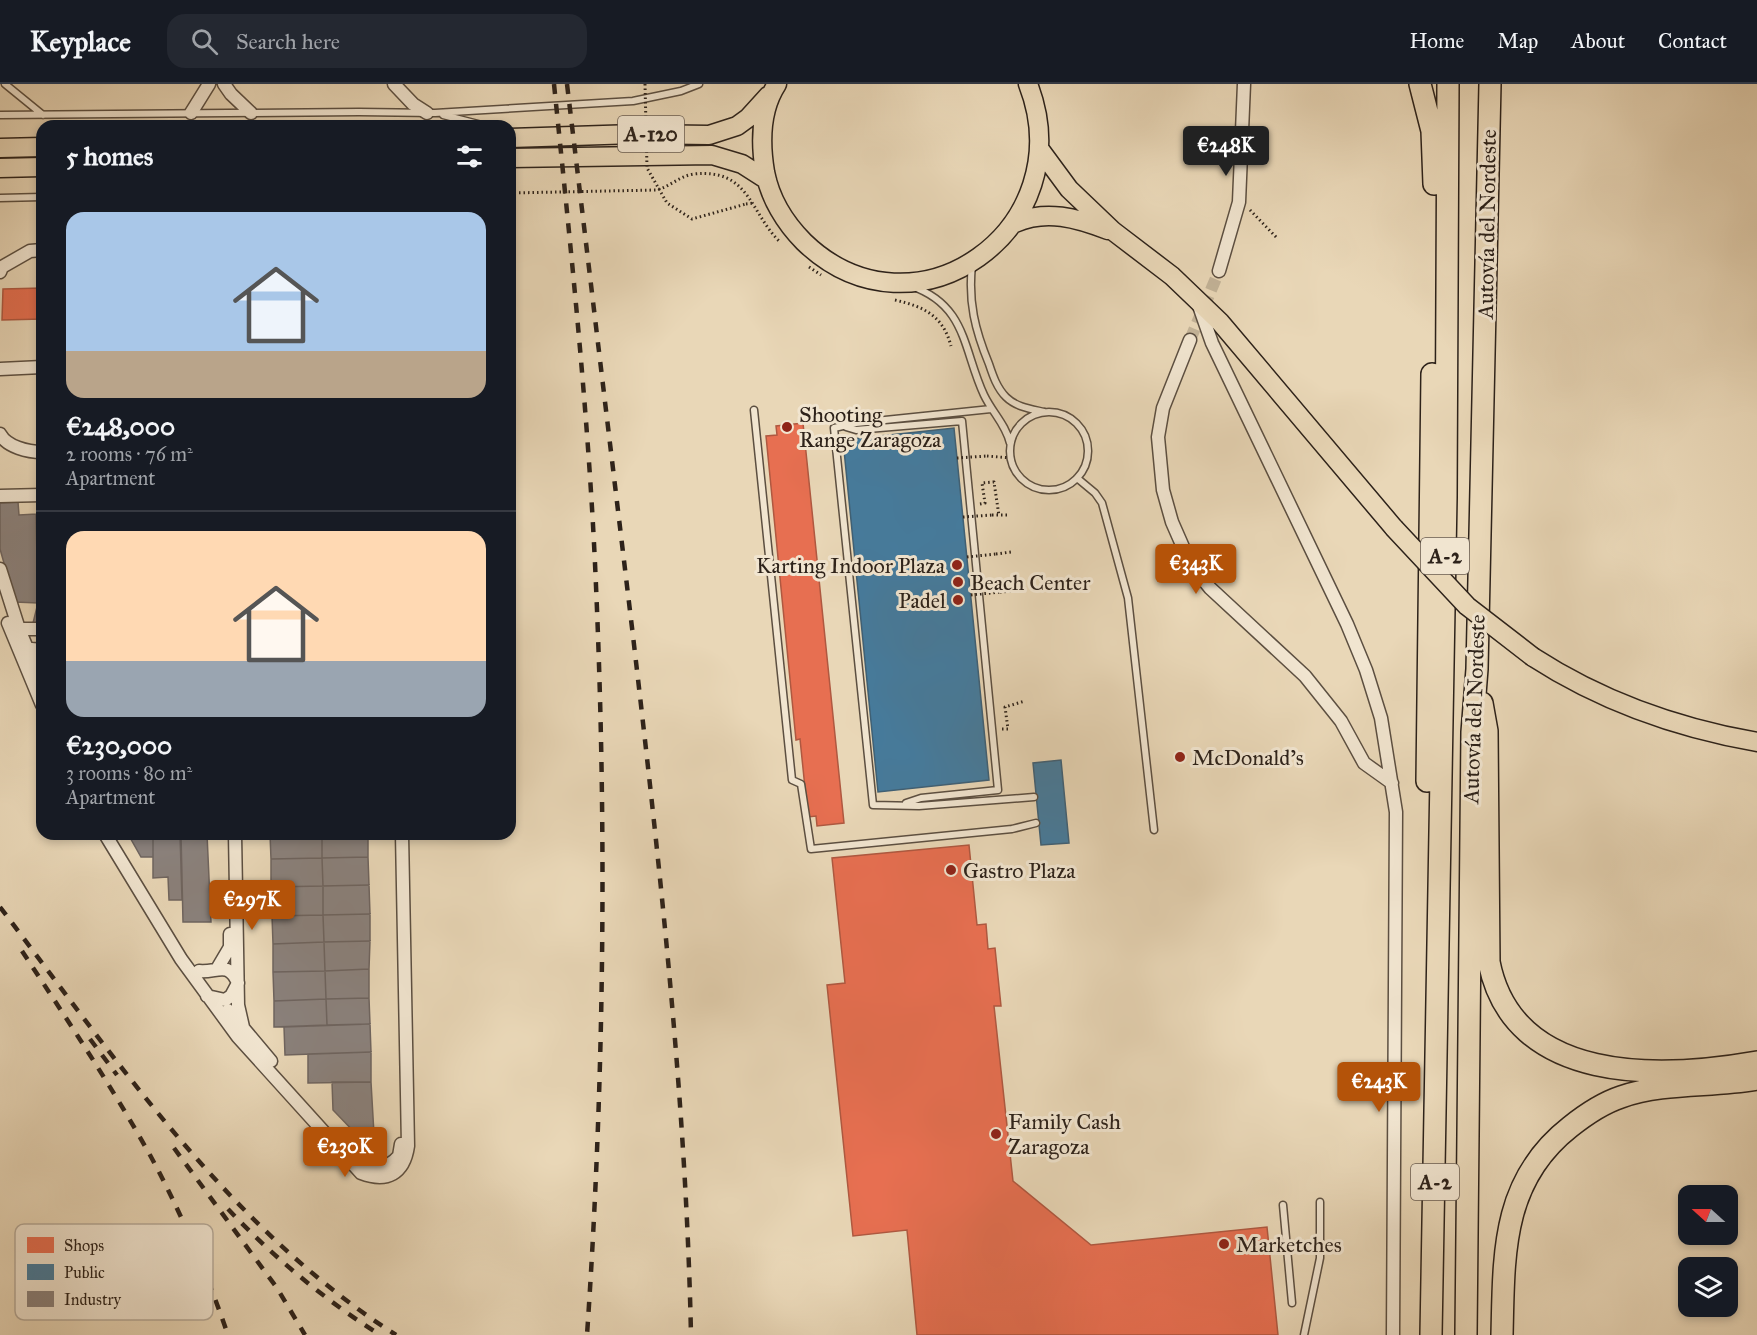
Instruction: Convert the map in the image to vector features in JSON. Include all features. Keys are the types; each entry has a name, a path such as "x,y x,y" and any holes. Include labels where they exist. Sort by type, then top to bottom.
{"highway":[{"path":"1420,84 1431,131 1434,209 1426,877 1438,1029"},
{"name":"Autovía del Nordeste","path":"1431,1335 1446,497 1448,84"},
{"name":"Autovía del Nordeste","path":"1466,1335 1472,732 1477,669 1490,84"},
{"path":"1477,669 1487,731 1489,962 1497,994 1505,1009 1525,1032 1542,1045 1601,1065 1666,1071 1727,1067 1757,1062"},
{"path":"1502,1335 1504,1260 1514,1203 1537,1159 1552,1141 1584,1117 1621,1097 1647,1091 1757,1080"}],"main road":[{"path":"776,86 766,109 762,133 767,180 784,218 811,249 847,271 887,290 931,279 972,262 996,245 1015,223 1028,201 1037,177 1041,151 1039,117 1029,84"},
{"name":"A-120","path":"516,138 635,134 692,135 724,132 748,118 776,86"},
{"path":"0,148 36,147"},
{"path":"1041,151 1069,189 1113,231 1197,298 1251,356 1394,528 1467,606 1533,657 1572,680 1632,708 1671,722 1757,742"},
{"name":"A-120","path":"516,158 712,155 742,164 767,180"},
{"path":"0,168 36,167"},
{"path":"1015,223 1033,216 1056,216 1113,231"}],"street":[{"path":"191,113 209,84"},
{"path":"224,84 251,113"},
{"path":"394,84 413,104 431,113"},
{"path":"1219,271 1239,202 1244,84"},
{"path":"0,272 2,267 30,251 36,250"},
{"path":"1197,298 1212,343 1347,624 1381,718 1396,812 1392,1332"},
{"path":"1190,340 1162,408 1158,437 1163,490 1172,522 1190,563 1209,588 1305,675 1341,722 1364,763 1392,783"},
{"path":"0,369 36,367"},
{"path":"0,434 3,440 28,452 36,452"},
{"path":"0,496 36,495"},
{"path":"0,569 19,642 36,673"},
{"path":"0,596 36,689"},
{"path":"19,642 36,632"},
{"path":"19,642 36,648"},
{"path":"109,840 181,959 362,1164 373,1169 384,1168 399,1156 395,840"},
{"path":"118,840 238,1037 361,1173 372,1178 387,1176 398,1171 406,1161 408,1146 402,840"},
{"path":"199,971 210,972 217,969 230,947 227,840"},
{"path":"235,840 238,1005 244,1031"},
{"path":"217,969 234,973 238,983"},
{"path":"213,997 225,1000 231,996 238,983"}],"lane":[{"path":"5,84 44,115"},
{"path":"0,115 431,113 633,101 681,91 699,84"},
{"path":"431,113 461,120"},
{"path":"516,132 537,137"},
{"path":"516,163 532,158"},
{"path":"0,198 36,197"},
{"path":"887,290 932,294 953,314 991,409 1008,434 1015,470 1032,486 1056,489 1077,478 1087,460 1086,438 1071,419 1013,402 1000,390 978,338 972,315 969,288 972,262"},
{"path":"991,409 856,423 834,428 873,805 918,806 1034,797"},
{"path":"754,410 792,780 801,784 811,849 1012,829 1036,823"},
{"path":"1011,445 1015,432 1024,422 1035,415 1048,412"},
{"path":"846,426 856,430 962,421 998,790 921,798 904,804"},
{"path":"1077,478 1095,493 1102,503 1128,598 1154,830"},
{"path":"1304,1335 1320,1257 1320,1202"},
{"path":"1283,1205 1292,1303"}],"path":[{"path":"645,84 647,168 667,203 692,219 754,203"},
{"path":"516,193 656,190 667,188 684,177 708,175 730,181 742,188 783,244"},
{"path":"1239,202 1277,238"},
{"path":"806,264 824,276"},
{"path":"887,290 936,317 947,328 951,346"},
{"path":"957,458 987,456 1011,458"},
{"path":"985,503 982,483 994,482 999,516"},
{"path":"963,517 1008,515"},
{"path":"967,557 1011,552"},
{"path":"971,595 1015,591"},
{"path":"1008,729 1005,707 1025,701"}],"building: Shops":[{"path":"36,288 36,319 2,320 3,289"},
{"path":"803,423 844,823 817,826 816,816 808,817 800,739 796,740 766,436 777,435 776,426"},
{"path":"969,845 977,925 986,924 988,949 995,948 1001,1006 994,1006 1013,1181 1091,1245 1267,1227 1278,1335 917,1335 907,1230 853,1236 827,985 845,983 832,858"}],"building: Public":[{"path":"954,428 989,780 878,792 843,440"},
{"path":"1061,760 1069,843 1041,845 1033,763"}],"building: Industry":[{"path":"18,502 19,515 36,514 36,603 15,602 0,549 0,503"},
{"path":"131,840 153,840 153,857 141,857"},
{"path":"153,840 180,840 182,900 169,900 168,877 153,878"},
{"path":"181,840 207,840 211,922 183,922"},
{"path":"270,840 322,840 322,858 271,859"},
{"path":"322,840 368,840 368,857 322,858"},
{"path":"368,857 369,885 323,886 322,858"},
{"path":"322,858 323,886 271,887 271,859"},
{"path":"369,885 370,914 323,915 323,886"},
{"path":"323,886 323,915 272,916 271,887"},
{"path":"370,914 370,941 324,942 323,915"},
{"path":"323,915 324,942 273,944 272,916"},
{"path":"370,941 369,969 325,971 324,942"},
{"path":"324,942 325,971 273,972 273,944"},
{"path":"369,969 369,998 326,999 325,971"},
{"path":"325,971 326,999 274,1001 273,972"},
{"path":"369,998 370,1024 327,1025 326,999"},
{"path":"326,999 327,1025 274,1027 274,1001"},
{"path":"370,1024 371,1052 285,1055 284,1027"},
{"path":"371,1052 371,1082 308,1083 308,1054"},
{"path":"332,1082 371,1082 374,1134 357,1135 333,1110"}],"tunnel":[{"path":"1190,340 1219,271"}],"railway":[{"path":"554,84 573,272 593,523 602,773 600,1054 587,1335"},
{"path":"567,84 662,897 684,1160 691,1335"},
{"path":"0,907 133,1082 228,1193 280,1245 336,1292 396,1335"},
{"path":"22,951 135,1129 184,1224"},
{"path":"90,1039 117,1075"},
{"path":"174,1148 277,1288 305,1335"},
{"path":"228,1209 300,1276 339,1307 380,1335"},
{"path":"213,1294 228,1335"}],"place":[{"name":"Shooting Range Zaragoza","path":"787,427"},
{"name":"Karting Indoor Plaza","path":"957,565"},
{"name":"Beach Center","path":"958,582"},
{"name":"Padel","path":"958,600"},
{"name":"McDonald's","path":"1180,757"},
{"name":"Gastro Plaza","path":"951,870"},
{"name":"Family Cash Zaragoza","path":"996,1134"},
{"name":"Marketches","path":"1224,1244"}]}
